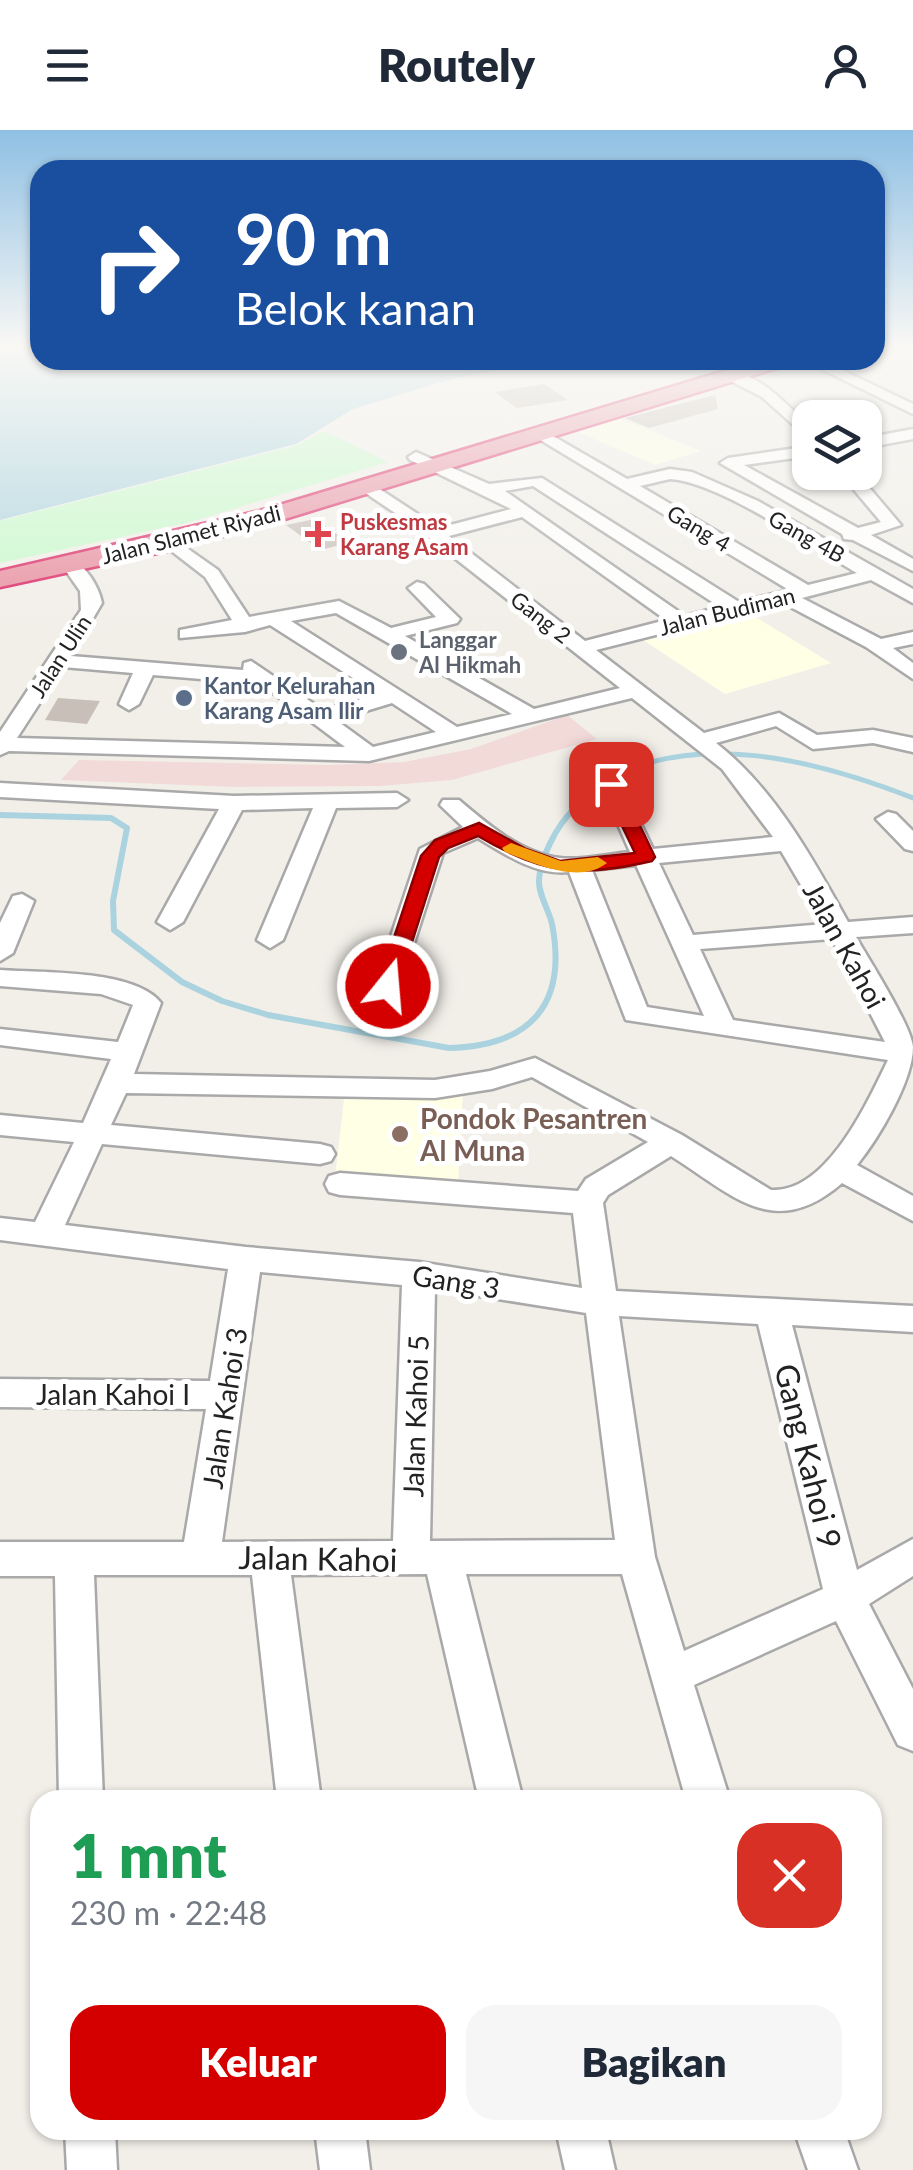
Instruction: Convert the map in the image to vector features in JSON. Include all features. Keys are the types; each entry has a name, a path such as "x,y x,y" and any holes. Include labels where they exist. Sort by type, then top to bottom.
{"highway":[{"name":"Jalan Slamet Riyadi","path":"0,568 178,530 482,443"},
{"name":"Jalan Slamet Riyadi","path":"0,578 172,542 363,486 438,457 499,443"}],"street":[{"name":"Gang 4","path":"555,443 626,484 878,646 913,673"},
{"path":"792,454 728,463 913,568"},
{"path":"438,457 525,512 681,622"},
{"path":"490,489 599,469"},
{"name":"Gang 4B","path":"626,484 670,474 686,476 752,505 913,597"},
{"path":"536,481 736,609"},
{"name":"Gang 2","path":"363,486 436,534 716,752"},
{"path":"818,542 892,525 862,490"},
{"path":"436,534 525,512"},
{"path":"172,542 210,571 246,626"},
{"name":"Jalan Ulin","path":"1,745 94,600 70,564"},
{"name":"Jalan Budiman","path":"580,648 913,568"},
{"path":"388,635 450,619 417,588"},
{"path":"187,634 339,607 530,715"},
{"path":"277,621 454,734"},
{"path":"878,646 913,638"},
{"path":"58,661 256,672 369,754"},
{"path":"130,704 146,668"},
{"path":"1,745 369,754 635,691"},
{"path":"318,718 395,696"},
{"path":"716,752 779,719 813,742 836,736 884,737 898,746 913,745"},
{"name":"Jalan Kahoi","path":"716,752 756,793 909,1055"},
{"path":"611,784 722,1025"},
{"path":"0,790 234,803 397,800"},
{"path":"170,922 234,803"},
{"path":"270,940 326,804"},
{"path":"451,806 479,829 520,853 569,866 786,843"},
{"path":"888,819 913,844"},
{"path":"385,993 432,850 479,829"},
{"path":"116,1083 435,1089 492,1080 534,1067 779,1206 793,1203 839,1168 870,1125 909,1055 636,1014 569,866"},
{"path":"0,953 22,900"},
{"path":"684,944 913,925"},
{"path":"0,978 111,988 141,996 147,1003 130,1052 45,1234"},
{"path":"4,1037 130,1052"},
{"path":"0,1125 320,1154"},
{"path":"671,1142 597,1187 587,1202 636,1557 705,1790"},
{"path":"839,1168 913,1210"},
{"path":"340,1184 587,1202"},
{"name":"Gang 3","path":"0,1228 246,1259 419,1274 600,1303 913,1320"},
{"name":"Jalan Kahoi 3","path":"202,1556 246,1259"},
{"name":"Jalan Kahoi 5","path":"419,1274 427,1559 498,1790"},
{"name":"Gang Kahoi 9","path":"774,1315 844,1598 913,1730"},
{"name":"Jalan Kahoi I","path":"0,1394 226,1395"},
{"path":"673,1675 844,1598 913,1556"},
{"name":"Jalan Kahoi","path":"0,1559 636,1557"},
{"path":"269,1558 298,1790"},
{"path":"74,1560 81,1790"},
{"path":"90,2140 92,2170"},
{"path":"341,2140 345,2170"},
{"path":"582,2140 590,2170"},
{"path":"822,2140 833,2170"}],"shaded area":[{"path":"604,443 682,443 701,451 655,465"},
{"path":"747,612 831,663 725,694 643,640"},
{"path":"567,715 597,739 452,780 380,786 234,787 61,780 79,760 329,765 404,762 471,749"},
{"name":"Pondok Pesantren Al Muna","path":"345,1090 463,1090 458,1185 335,1178"}],"green space":[{"path":"349,443 388,462 190,522 0,563 0,521 298,445"}],"water":[{"path":"0,443 297,443 296,444 0,520"}],"building":[{"name":"Puskesmas Karang Asam","path":"315,519 349,543 320,550 286,525"},
{"path":"58,698 100,701 87,724 45,720"}],"waterway":[{"path":"570,814 597,786 633,768 672,757 713,754 796,762 913,798"},
{"path":"0,815 111,818 127,828 113,901 114,930 182,982 222,1001 268,1015 449,1048 477,1045 521,1030 548,999 555,953 552,924 539,885 540,871 550,843 572,811"}],"slow traffic":[{"path":"511,848 559,866 598,863"}],"place":[{"name":"Puskesmas Karang Asam","path":"318,534"},
{"name":"Langgar Al Hikmah","path":"399,652"},
{"name":"Kantor Kelurahan Karang Asam Ilir","path":"184,698"},
{"name":"Pondok Pesantren Al Muna","path":"400,1134"}],"route":[{"path":"388,986 432,850 441,844 479,829 520,853 559,866 646,857 611,784"}]}
